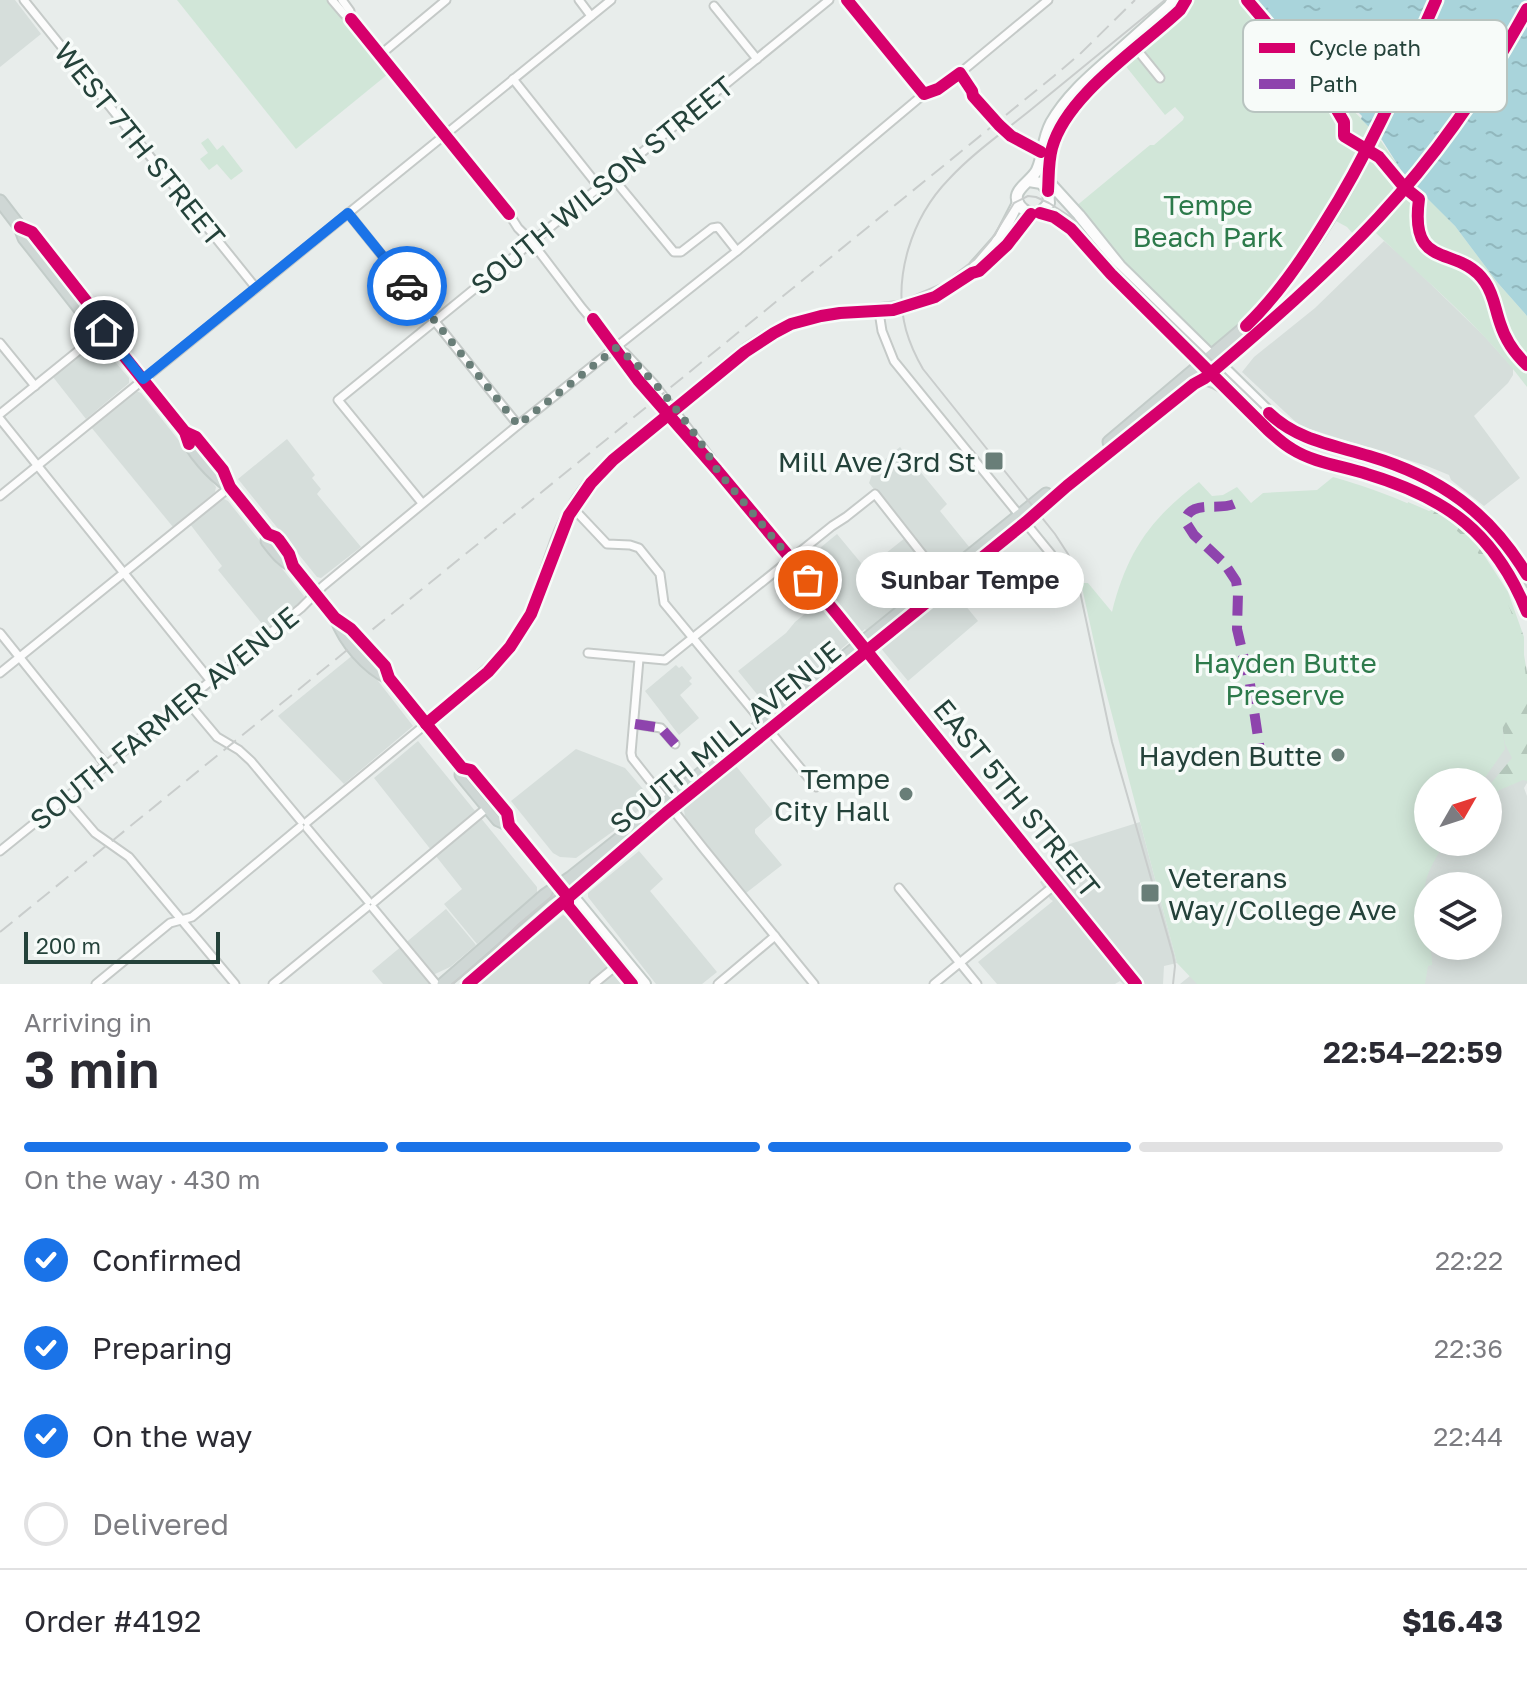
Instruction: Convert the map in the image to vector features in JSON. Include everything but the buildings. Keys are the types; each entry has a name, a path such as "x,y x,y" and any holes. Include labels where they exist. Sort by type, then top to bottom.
{"main road":[{"path":"847,0 924,94"},
{"path":"426,724 488,672 518,635 537,599 560,533 573,508 600,472 745,352 791,324 840,313 902,309 935,297 979,271 1007,245 1049,203 1049,166 1056,137 1073,109 1173,0"},
{"path":"972,273 1000,238 1018,203 1018,191 1038,169 1051,123 1071,94 1180,10 1186,0"},
{"name":"SOUTH MILL AVENUE","path":"1427,20 1436,0"},
{"name":"SOUTH MILL AVENUE","path":"1507,43 1527,9"},
{"path":"960,73 972,91 978,92 1002,122 1047,150 1046,163 1049,166"},
{"name":"SOUTH FARMER AVENUE","path":"924,94 938,89 960,73"},
{"name":"SOUTH MILL AVENUE","path":"1211,365 1264,309 1292,273 1328,218 1386,112"},
{"name":"SOUTH MILL AVENUE","path":"864,647 931,599 1023,519 1291,303 1346,251 1421,169 1462,112"},
{"path":"1029,181 1041,183 1079,215 1120,266 1158,304 1268,430 1290,448 1312,458 1404,485 1450,511 1472,528 1495,553 1514,582 1527,612"},
{"path":"0,201 20,227 24,238 80,309 91,315 104,330 185,432 187,442 217,478 230,487 268,534 279,540 293,566 335,618 342,633 377,672 389,678 462,768 471,770 507,813 509,825"},
{"path":"1018,203 1024,210 1054,217 1066,224 1121,284 1281,424 1299,435 1407,469 1452,493 1500,535 1527,575"},
{"path":"1121,284 1128,283 1147,302 1158,304"},
{"name":"SOUTH MILL AVENUE","path":"443,984 523,913 669,805 864,647 941,578 1023,519"},
{"path":"931,599 932,592 942,583 941,578"},
{"name":"EAST 5TH STREET","path":"864,647 1136,984"},
{"path":"462,768 461,775 498,820 509,825 645,984"},
{"name":"SOUTH MILL AVENUE","path":"468,984 615,859 669,805"},
{"path":"568,897 568,906 632,984"}],"street":[{"name":"WEST 7TH STREET","path":"24,0 256,288"},
{"path":"332,0 351,19 585,305 638,380 672,413 864,647"},
{"path":"342,0 350,11 351,19"},
{"path":"380,55 446,0"},
{"path":"579,0 591,16"},
{"path":"0,496 611,0"},
{"name":"SOUTH WILSON STREET","path":"422,503 338,400 829,0"},
{"name":"SOUTH FARMER AVENUE","path":"960,73 1048,0"},
{"path":"714,6 757,59"},
{"path":"1133,45 1160,78"},
{"path":"513,79 599,187"},
{"name":"SOUTH FARMER AVENUE","path":"0,851 301,608 422,503 737,251 924,94"},
{"path":"612,177 674,252 681,252 712,228 718,227 737,251"},
{"path":"348,213 518,425"},
{"path":"879,312 882,331 894,361 1051,554"},
{"path":"104,330 0,417 210,680"},
{"path":"0,343 35,386"},
{"path":"0,673 230,487"},
{"path":"588,653 665,660 875,494 941,578"},
{"path":"573,508 607,544 639,548 662,577 664,603 816,787"},
{"path":"0,633 106,765"},
{"path":"639,659 632,758 814,984"},
{"path":"186,700 217,737 250,759 436,984"},
{"path":"96,984 170,923 192,917 426,724"},
{"path":"635,724 661,728 675,744"},
{"path":"65,798 98,835 129,857 235,984"},
{"path":"273,984 488,807"},
{"path":"934,984 1056,884"},
{"path":"899,888 977,984"},
{"path":"718,984 775,936"},
{"path":"594,984 617,965"}],"shaded area":[{"path":"0,0 15,0 41,34 0,67"},
{"path":"1384,241 1485,337 1513,368 1508,383 1474,416 1520,478 1484,506 1451,480 1449,475 1300,426 1242,372 1254,357 1315,308"},
{"path":"99,343 129,378 129,383 86,419 53,377"},
{"path":"136,391 141,393 216,487 215,492 173,527 91,427"},
{"path":"287,439 315,475 312,478 321,489 317,494 361,547 321,578 317,577 238,479"},
{"path":"900,447 947,504 940,511 970,548 939,573 978,621 908,681 865,629 769,709 738,671 834,590 809,557 837,534 866,569 910,534 869,483 874,469"},
{"path":"224,499 304,596 267,630 218,570 222,566 190,524"},
{"path":"353,655 375,677 413,726 344,784 278,716"},
{"path":"676,665 679,668 682,666 692,678 689,681 692,684 680,695 699,718 679,735 645,691"},
{"path":"1502,723 1527,765 1524,788 1527,796 1527,984 1180,984 1414,794 1414,856 1502,856 1502,768 1446,768"},
{"path":"418,741 537,887 537,894 477,944 444,904 462,889 374,778"},
{"path":"576,749 625,768 649,796 649,802 576,858 560,857 553,853 511,801"},
{"path":"736,766 774,813 755,829 755,833 782,865 746,893 685,817 684,810"},
{"path":"1140,822 1177,963 1164,966 1163,984 1123,984 1120,981 1115,984 997,984 978,962 1053,901 1040,882 1058,866 1050,854 1054,849"},
{"path":"639,851 663,879 650,891 717,972 702,984 656,984 588,897 588,893"},
{"path":"446,909 476,945 450,967 435,974 429,984 383,984 372,971"},
{"path":"563,915 569,918 623,984 478,984"}],"green space":[{"path":"177,0 327,0 388,74 296,149"},
{"name":"Tempe Beach Park","path":"1190,0 1253,0 1270,20 1243,20 1243,112 1355,112 1374,131 1401,170 1455,226 1527,316 1527,387 1474,326 1376,233 1393,214 1382,205 1354,235 1347,227 1323,214 1259,302 1229,333 1208,346 1149,293 1075,207 1183,120 1184,117 1175,107 1165,115 1124,64"},
{"path":"208,138 217,150 223,145 243,171 231,180 217,164 209,170 200,159 208,153 201,143"},
{"name":"Hayden Butte Preserve","path":"1333,477 1436,515 1462,536 1480,555 1506,600 1522,650 1527,702 1502,723 1505,749 1492,768 1414,768 1414,856 1438,856 1430,872 1414,872 1414,960 1432,960 1425,984 1197,984 1177,963 1100,669 1081,583 1088,583 1112,612 1125,572 1143,538 1167,509 1199,482 1212,496 1223,495 1237,487 1251,503 1263,493 1317,490"},
{"path":"1408,502 1429,511 1434,509 1469,536 1508,592 1524,637 1527,781 1502,789 1502,770 1512,758 1505,744 1499,705"}],"water":[{"path":"1253,0 1527,0 1527,316 1455,226 1401,170 1382,140 1358,112 1507,112 1507,20 1270,20"}],"tram line":[{"path":"1165,0 979,151 936,194 908,249 902,310 913,350 923,369 1055,534 1076,573 1112,742 1173,955 1173,984"},
{"path":"452,984 551,897 554,890 550,877 431,735 428,718 433,709 493,656 513,631 529,601 557,523 578,488 606,457 743,344 773,325 812,312 904,300 944,283 974,260 991,240 1014,203 1028,196 1049,203 1071,217 1112,264 1287,433 1321,449 1403,473 1447,496 1484,527 1515,566 1527,587"},
{"path":"546,915 671,807 1094,464 1194,389 1200,386 1217,391 1273,441 1304,447"}],"railway":[{"path":"0,932 1054,76 1135,0"}],"marked path":[{"path":"1234,504 1192,510 1185,521 1194,535 1224,563 1236,581 1237,629 1250,684 1261,757"},
{"path":"635,724 661,728 675,744"}],"cycle path":[{"path":"847,0 924,94 938,89 960,73 973,96 999,125 1011,136 1041,152"},
{"path":"1048,191 1052,148 1072,109 1107,73 1180,10 1186,0"},
{"path":"1247,0 1264,20"},
{"path":"1427,20 1436,0"},
{"path":"1507,43 1527,9"},
{"path":"351,19 509,214"},
{"path":"1338,112 1344,122 1344,136 1379,157 1404,187 1419,199 1418,222 1421,238 1428,247 1474,270 1485,282 1505,335 1527,365"},
{"path":"1246,326 1288,278 1315,238 1356,170 1385,112"},
{"path":"468,984 666,813 1067,486 1205,378 1294,300 1400,193 1441,144 1463,112"},
{"path":"1040,213 1054,217 1071,229 1111,274 1286,445 1310,458 1396,484 1444,507 1465,522 1500,560 1527,612"},
{"path":"426,724 488,672 510,647 531,614 569,515 591,483 613,460 745,352 774,333 791,324 821,316 893,310 935,297 979,271 1007,245 1031,214"},
{"path":"20,227 32,232 87,302 91,315 185,432 189,444"},
{"path":"593,319 638,380 836,613 1136,984"},
{"path":"1269,413 1303,436 1395,465 1440,486 1479,515 1527,575"},
{"path":"185,432 196,437 223,470 230,487 268,534 279,540 293,566 335,618 351,629 385,666 389,678 462,768 471,770 507,813 509,825 568,897 568,906 632,984"}],"way so far":[{"path":"407,286 518,425 616,348 625,353 681,417 717,470 808,580"}],"place":[{"name":"Mill Ave/3rd St","path":"994,461"},
{"name":"Sunbar Tempe","path":"808,580"},
{"name":"Hayden Butte","path":"1338,755"},
{"name":"Tempe City Hall","path":"906,794"},
{"name":"Veterans Way/College Ave","path":"1150,893"}],"route":[{"path":"104,330 143,379 348,213 407,286"}]}
